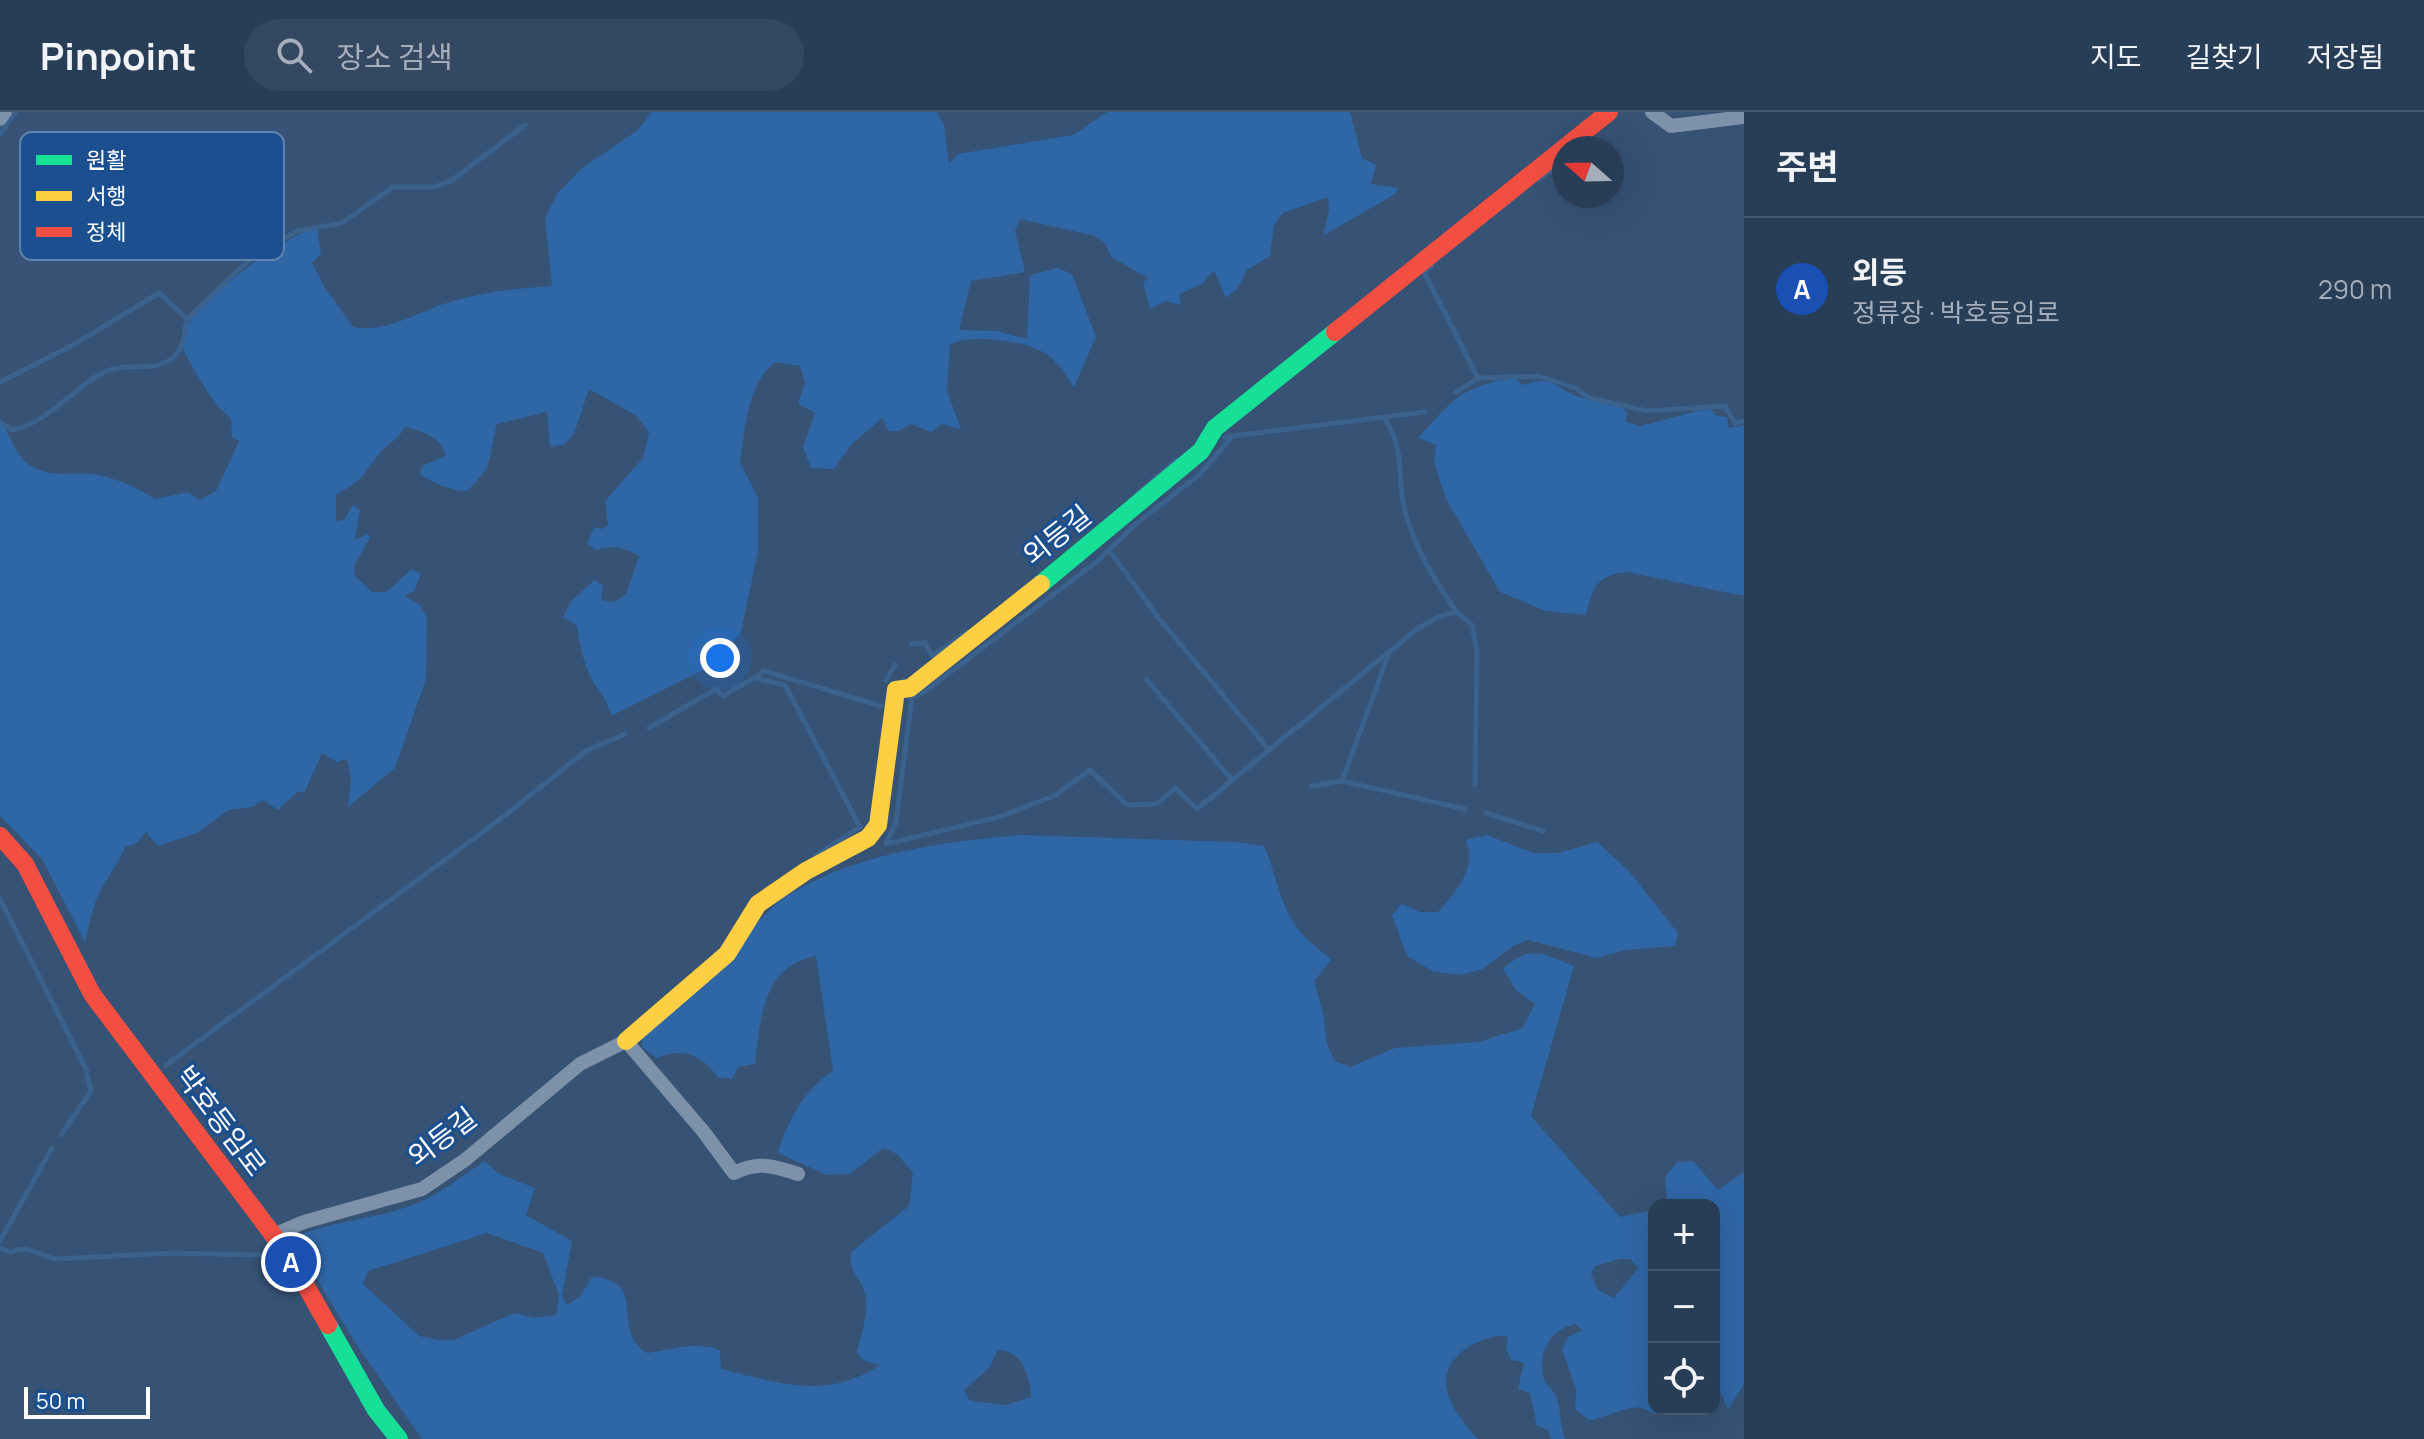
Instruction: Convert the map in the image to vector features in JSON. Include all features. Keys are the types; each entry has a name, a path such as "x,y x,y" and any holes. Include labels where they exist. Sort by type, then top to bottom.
{"street":[{"path":"0,119 5,112"},
{"name":"외등길","path":"271,1236 304,1222 422,1189 465,1160 580,1064 626,1041 727,954 758,904 873,832 883,798 896,690 910,688 1080,556 1201,451 1215,428 1609,112"},
{"path":"1652,112 1671,126 1744,117"},
{"name":"박호등임로","path":"0,836 25,864 92,994 289,1256 376,1410 399,1439"},
{"path":"626,1041 703,1131 734,1173 748,1166 770,1164 798,1174"}],"shaded area":[{"path":"652,112 937,112 944,124 949,164 958,154 1073,135 1107,112 1350,112 1362,158 1376,165 1371,184 1398,188 1395,194 1323,236 1329,211 1328,197 1283,213 1274,225 1270,256 1247,270 1238,288 1226,298 1214,271 1202,284 1179,294 1181,305 1165,301 1150,309 1143,283 1148,278 1111,257 1105,243 1095,236 1020,219 1015,231 1025,272 971,281 959,330 996,331 1027,339 1030,275 1058,268 1072,274 1096,337 1074,387 1053,360 1035,348 985,339 950,344 947,391 961,429 941,424 932,432 910,424 900,431 888,431 882,418 851,445 834,469 811,468 803,447 815,413 798,404 805,383 800,366 775,362 758,382 753,395 740,463 758,497 758,551 741,632 711,666 611,716 588,670 577,626 563,617 572,600 595,580 603,586 601,600 615,602 626,594 639,556 618,548 596,550 587,544 594,527 603,529 608,525 605,501 643,458 649,432 635,415 589,389 574,434 565,444 550,447 547,412 497,424 490,460 483,474 467,491 442,486 420,474 422,466 446,455 435,439 405,427 360,478 336,495 336,521 344,520 353,505 360,510 355,540 368,534 370,538 355,564 354,575 372,592 386,592 412,569 421,574 414,591 405,596 420,605 427,617 426,679 395,768 348,807 351,779 347,759 337,762 322,753 304,793 298,791 278,810 263,800 252,807 228,810 197,833 158,846 146,832 137,843 125,847 100,891 85,942 42,859 0,816 0,419 24,460 44,472 101,475 156,499 188,492 200,500 216,491 239,441 232,438 230,418 218,407 184,350 190,321 212,297 258,260 284,260 284,243 317,229 321,254 312,263 353,327 392,324 478,295 552,286 545,218 557,194 582,168 638,130"},
{"path":"1514,377 1523,385 1549,382 1583,398 1622,406 1627,413 1626,422 1640,426 1709,408 1717,416 1727,417 1729,428 1744,425 1744,596 1627,572 1609,576 1598,584 1586,615 1546,611 1500,592 1446,499 1434,462 1436,445 1418,438 1458,397 1480,386"},
{"path":"1021,835 1235,842 1264,846 1292,920 1306,938 1331,960 1315,980 1329,1049 1335,1061 1350,1067 1395,1048 1479,1042 1522,1028 1535,1004 1516,990 1503,969 1521,956 1537,953 1574,966 1531,1116 1620,1217 1648,1211 1648,1411 1635,1408 1589,1420 1575,1409 1576,1390 1562,1349 1568,1337 1582,1330 1576,1324 1553,1337 1542,1360 1544,1379 1557,1399 1565,1439 1551,1439 1548,1430 1537,1426 1530,1393 1518,1389 1524,1362 1511,1360 1506,1348 1508,1336 1498,1336 1467,1348 1451,1364 1447,1374 1447,1392 1453,1406 1478,1439 422,1439 356,1344 292,1238 422,1201 485,1161 499,1174 535,1188 526,1215 572,1241 562,1296 567,1305 580,1296 592,1277 609,1280 620,1287 625,1296 631,1331 636,1343 647,1353 692,1346 710,1347 720,1350 721,1369 802,1386 840,1383 880,1365 864,1361 857,1353 866,1301 853,1270 851,1252 909,1206 913,1173 897,1154 883,1148 850,1174 827,1175 778,1153 798,1107 814,1086 833,1071 816,956 798,961 785,970 775,983 763,1013 755,1064 738,1067 732,1079 718,1077 705,1063 691,1055 675,1053 656,1058 642,1047 643,1035 779,901 806,885 865,861 927,847","holes":["487,1233 543,1253 559,1295 556,1315 534,1318 514,1313 454,1340 438,1340 419,1336 363,1284 368,1271","1630,1259 1638,1268 1614,1298 1598,1290 1591,1274 1595,1266","998,1350 1006,1351 1019,1360 1029,1381 1031,1397 1006,1405 970,1401 964,1390 989,1368"]},
{"path":"1487,835 1533,853 1558,853 1597,842 1629,871 1678,933 1675,946 1626,950 1597,958 1528,940 1513,946 1483,969 1459,975 1432,971 1407,956 1392,915 1402,904 1420,912 1438,912 1467,870 1469,851 1466,840"},
{"path":"1693,1161 1718,1190 1744,1172 1744,1384 1728,1410 1720,1391 1720,1199 1667,1199 1665,1177 1677,1162"}],"waterway":[{"path":"0,134 16,112"},
{"path":"284,238 297,231 342,223 393,187 435,187 452,180 525,125"},
{"path":"1539,179 1552,170"},
{"path":"0,382 73,345 159,293 187,319 249,260"},
{"path":"1432,266 1424,272 1478,378 1456,392"},
{"path":"0,422 12,430 27,425 42,418 105,372 167,362 180,349 187,319"},
{"path":"1478,378 1539,376 1575,388 1590,398 1647,411 1725,406 1735,423 1744,421"},
{"path":"1225,437 1425,412"},
{"path":"1384,418 1398,450 1404,507 1413,535 1433,576 1457,612"},
{"path":"1232,437 1199,475 1137,523 1095,563 923,693 912,697 896,822 886,844 999,817 1054,796 1090,770 1127,805 1157,804 1175,788 1197,809 1417,629 1439,617 1457,612 1472,625 1477,652 1475,784"},
{"path":"1136,495 1177,460"},
{"path":"1109,550 1161,621 1269,750"},
{"path":"912,644 925,643 932,656 967,632"},
{"path":"1388,656 1342,781 1465,809"},
{"path":"886,680 895,665"},
{"path":"754,678 764,671 881,706"},
{"path":"649,728 716,689 723,696 754,678 785,685 860,827 816,855"},
{"path":"1147,680 1232,780"},
{"path":"166,1065 503,817 586,751 625,734"},
{"path":"1312,786 1342,781"},
{"path":"1486,813 1543,831"},
{"path":"0,899 86,1069 91,1091 61,1135"},
{"path":"0,1241 52,1148"},
{"path":"0,1248 11,1252 29,1250 56,1259 172,1253 260,1255"}],"traffic: fast":[{"path":"1041,584 1201,451 1215,428 1335,332"},
{"path":"328,1325 376,1410 399,1439"}],"traffic: slow":[{"path":"626,1041 727,954 758,904 806,871 868,838 878,825 896,690 910,688 1041,584"}],"traffic: jam":[{"path":"1335,332 1609,112"},
{"path":"0,836 25,864 92,994 289,1256 328,1325"}],"place":[{"name":"외등","path":"291,1262"}]}
